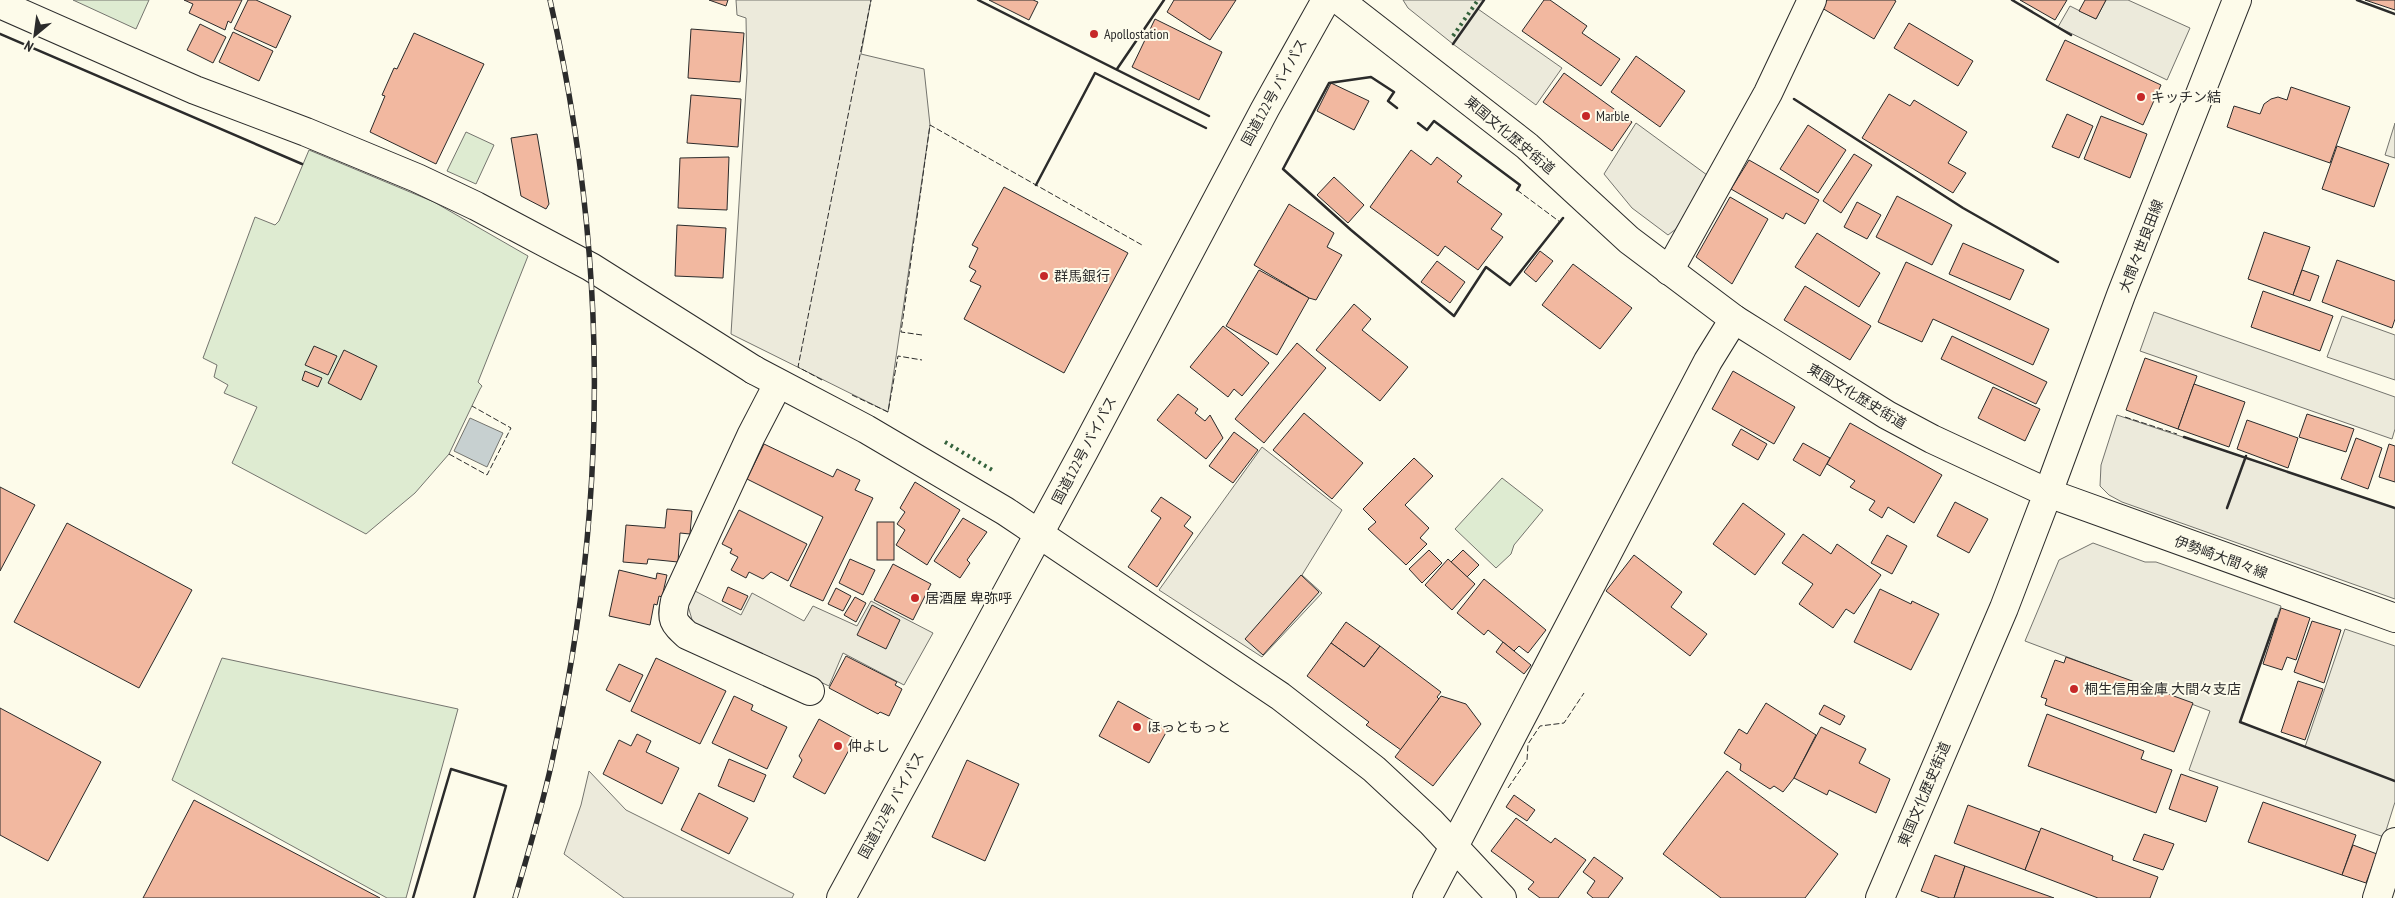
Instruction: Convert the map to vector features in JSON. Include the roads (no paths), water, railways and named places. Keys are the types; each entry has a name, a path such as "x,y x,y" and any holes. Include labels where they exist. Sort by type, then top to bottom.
{"main road":[{"name":"国道122号 バイパス","path":"841,898 1039,534 1244,147 1326,0"},
{"name":"東国文化歴史街道","path":"1339,0 1528,146 1629,240 1734,319 1887,415 1932,439 2048,493 2004,608 1880,898"},
{"path":"1668,270 1768,93 1812,0"},
{"name":"大間々世良田線","path":"2048,493 2122,295 2237,0"},
{"path":"7,4 195,90 306,132 417,178 476,206 592,267 754,370 906,452 1005,511 1316,722 1374,769 1455,847 1502,898"},
{"path":"1427,898 1704,369 1734,319"},
{"path":"778,384 751,436 679,592 672,613 674,623 687,635 810,691"},
{"name":"伊勢崎大間々線","path":"2048,493 2395,618"},
{"path":"2377,898 2395,842"}],"railway":[{"path":"515,898 550,770 572,657 585,563 592,469 594,376 591,283 583,189 569,95 550,0"}],"place":[{"name":"Apollostation","path":"1094,34"},
{"name":"キッチン結","path":"2141,97"},
{"name":"Marble","path":"1586,116"},
{"name":"群馬銀行","path":"1044,276"},
{"name":"居酒屋 卑弥呼","path":"915,598"},
{"name":"桐生信用金庫 大間々支店","path":"2074,689"},
{"name":"ほっともっと","path":"1137,727"},
{"name":"仲よし","path":"838,746"}]}
